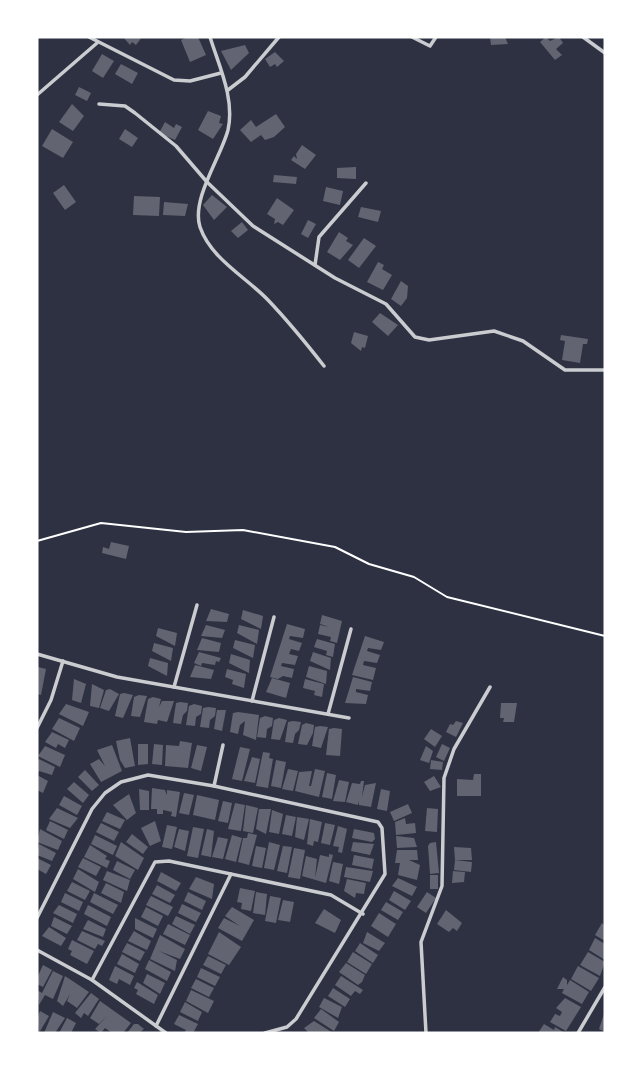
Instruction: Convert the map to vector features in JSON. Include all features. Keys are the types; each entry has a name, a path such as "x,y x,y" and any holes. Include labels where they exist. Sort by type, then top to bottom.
{"street":[{"path":"89,37 174,79 190,81 221,74"},
{"path":"210,37 228,90 228,128 207,182 198,213 198,223 210,246 269,301 324,366"},
{"path":"228,90 245,77 279,37"},
{"path":"412,37 430,46 436,37"},
{"path":"583,37 605,53"},
{"path":"37,94 97,43"},
{"path":"99,104 125,106 135,113 176,146 207,182 253,226 315,265 386,304 415,337 429,340 494,331 523,341 565,370 605,370"},
{"path":"315,265 319,236 366,183"},
{"path":"174,687 197,605"},
{"path":"252,701 274,617"},
{"path":"328,714 351,629"},
{"path":"37,654 117,677 349,718"},
{"path":"37,728 51,700 63,661"},
{"path":"426,1033 421,942 442,886 444,778 454,749 477,715 490,687"},
{"path":"214,786 223,745"},
{"path":"37,918 92,809 105,793 121,782 148,775 214,786 378,822 382,828 385,874 363,914 296,1019 287,1027 265,1033"},
{"path":"92,980 155,862 169,861 331,895 363,914"},
{"path":"156,1026 231,874"},
{"path":"37,950 92,980 166,1033"},
{"path":"578,1033 605,987"}],"path":[{"path":"37,541 101,523 186,532 243,530 335,547 369,564 414,577 447,597 605,636"}],"building":[{"path":"123,37 142,37 136,45 132,42 130,45"},
{"path":"198,37 206,55 190,62 181,40"},
{"path":"490,37 505,37 508,44 491,45"},
{"path":"546,37 550,41 559,37 563,43 556,49 562,55 555,60 540,42"},
{"path":"245,45 249,53 231,70 221,51"},
{"path":"275,52 284,61 277,67 275,64 270,67 265,59"},
{"path":"102,54 114,61 103,78 92,71"},
{"path":"121,64 138,73 132,84 115,74"},
{"path":"79,87 91,93 87,101 75,95"},
{"path":"72,104 84,116 73,131 59,122"},
{"path":"208,111 221,116 219,123 223,124 213,139 198,130"},
{"path":"276,114 285,127 274,137 265,140 261,135 251,142 240,130 251,120 256,127"},
{"path":"165,122 174,128 176,124 182,127 175,140 159,133"},
{"path":"52,129 73,142 63,158 42,146"},
{"path":"125,129 138,138 132,147 119,139"},
{"path":"302,145 316,155 305,169 291,160 294,156 297,159 296,154"},
{"path":"356,167 356,179 337,178 337,168"},
{"path":"274,175 297,177 296,184 273,182"},
{"path":"64,185 76,202 65,210 53,193"},
{"path":"326,187 343,191 340,205 323,201"},
{"path":"212,195 227,207 214,220 203,205"},
{"path":"134,196 160,197 159,216 133,215"},
{"path":"277,198 294,210 283,225 278,222 274,224 275,219 267,214"},
{"path":"164,202 188,204 185,216 163,215"},
{"path":"361,207 381,211 378,222 358,217"},
{"path":"308,220 316,224 308,238 301,234"},
{"path":"242,222 248,230 238,238 231,231"},
{"path":"339,232 353,245 340,260 327,252"},
{"path":"364,238 376,246 359,268 348,260"},
{"path":"378,262 384,265 382,269 392,275 383,290 367,282"},
{"path":"401,281 408,286 407,298 401,306 391,299"},
{"path":"380,313 398,325 388,336 372,322"},
{"path":"354,332 368,336 365,348 362,347 361,351 351,343"},
{"path":"561,335 588,339 587,344 583,344 580,363 562,360 565,341 560,340"},
{"path":"111,542 129,546 126,559 102,553 103,547 109,549"},
{"path":"211,609 229,614 227,622 206,621"},
{"path":"243,610 263,616 261,629 241,619"},
{"path":"322,615 342,621 337,643 330,641 331,637 318,634 320,625 329,627 320,624"},
{"path":"287,624 305,629 303,638 290,636 289,639 302,643 299,651 291,649 289,654 298,656 295,665 282,663 281,666 294,669 292,678 283,676 278,679 270,677"},
{"path":"206,625 225,630 222,638 201,636"},
{"path":"239,625 259,630 257,644 237,633"},
{"path":"158,628 177,633 175,646 156,636"},
{"path":"365,636 384,642 381,650 368,648 367,651 380,655 377,663 364,661 363,665 376,668 373,680 352,675"},
{"path":"202,638 221,643 219,652 197,650"},
{"path":"317,639 335,644 333,657 326,655 327,651 314,647"},
{"path":"235,640 255,645 253,658 233,648"},
{"path":"154,643 173,648 171,661 152,651"},
{"path":"199,652 221,658 215,665 202,663 201,666 194,663"},
{"path":"313,652 331,658 330,670 310,661"},
{"path":"231,654 250,660 249,673 229,663"},
{"path":"150,658 168,663 167,676 148,666"},
{"path":"195,665 214,670 211,679 190,677"},
{"path":"309,666 327,671 326,684 306,677"},
{"path":"38,667 46,669 41,695 37,694"},
{"path":"227,669 246,674 244,688 232,684 233,680 225,677"},
{"path":"353,677 372,682 370,691 356,689 356,692 368,695 366,704 345,703"},
{"path":"272,678 290,683 286,698 266,692"},
{"path":"74,679 86,684 81,703 72,700"},
{"path":"305,679 324,684 322,697 314,695 315,691 303,688"},
{"path":"92,684 104,690 99,708 90,706"},
{"path":"110,689 119,694 109,711 100,708 106,690"},
{"path":"120,694 133,695 123,718 115,716"},
{"path":"147,696 140,717 131,716 134,697"},
{"path":"148,699 161,699 159,707 162,701 174,701 167,722 144,722"},
{"path":"176,703 188,703 187,711 181,724 173,723"},
{"path":"501,703 517,703 514,722 503,722 504,718 500,718"},
{"path":"66,704 89,712 83,726 59,714"},
{"path":"189,706 202,706 201,714 196,717 195,726 186,725"},
{"path":"203,708 216,708 215,716 210,720 209,728 200,727"},
{"path":"217,710 226,710 222,731 214,729"},
{"path":"233,713 259,715 256,740 243,735 245,721 240,725 238,734 230,732"},
{"path":"59,718 80,728 74,741 52,729"},
{"path":"260,718 273,718 272,726 267,729 266,738 257,737"},
{"path":"274,720 287,720 280,740 271,739"},
{"path":"456,721 463,723 456,737 446,732 450,724 453,725"},
{"path":"288,722 301,722 299,730 293,743 285,742"},
{"path":"302,725 314,725 313,733 307,745 298,744"},
{"path":"315,727 328,727 321,748 312,746"},
{"path":"329,729 342,729 340,756 326,755"},
{"path":"431,729 442,736 435,747 424,739"},
{"path":"52,732 69,740 65,748 58,744 56,748 45,742"},
{"path":"130,738 135,766 125,768 120,760 116,741"},
{"path":"180,741 192,743 188,768 165,766 166,745 179,746"},
{"path":"138,744 148,744 148,764 138,765"},
{"path":"154,744 163,745 162,765 152,764"},
{"path":"442,744 450,748 444,761 436,757"},
{"path":"112,745 122,771 101,782 90,764 99,759 105,766 97,750"},
{"path":"197,745 207,747 201,771 191,768"},
{"path":"45,746 65,755 60,767 38,756"},
{"path":"426,746 433,751 429,763 420,760"},
{"path":"240,747 250,749 242,781 232,779"},
{"path":"263,752 270,753 269,758 273,759 268,788 256,786"},
{"path":"252,757 260,759 255,783 244,781"},
{"path":"39,759 55,767 52,775 39,771 37,775"},
{"path":"276,760 286,762 281,788 271,786"},
{"path":"431,760 443,762 442,770 430,769"},
{"path":"288,769 298,771 293,791 282,789"},
{"path":"315,769 325,771 319,797 295,791 299,772 312,771 311,786"},
{"path":"85,770 99,785 92,791 78,777"},
{"path":"327,773 336,775 332,799 322,797"},
{"path":"474,774 481,774 481,796 457,796 457,779 473,780"},
{"path":"37,775 48,781 43,793 37,790"},
{"path":"434,776 441,787 430,791 424,782"},
{"path":"339,780 349,782 345,802 333,801"},
{"path":"364,781 362,797 365,785 376,783 371,807 359,805 359,801 358,805 346,802 352,783 360,784"},
{"path":"74,782 89,795 83,803 67,789"},
{"path":"152,788 165,790 167,795 167,790 180,792 176,817 171,816 172,812 163,810 163,814 157,814 157,809 151,809"},
{"path":"139,789 149,791 149,810 140,810"},
{"path":"381,789 390,791 387,811 377,809"},
{"path":"184,793 194,795 189,815 179,813"},
{"path":"129,794 136,813 127,820 113,805"},
{"path":"197,795 219,800 215,820 193,815"},
{"path":"64,796 82,806 77,815 59,805"},
{"path":"223,801 232,803 228,823 218,821"},
{"path":"235,803 245,805 241,831 228,829"},
{"path":"408,804 412,813 394,821 390,812"},
{"path":"246,805 258,808 253,833 243,831"},
{"path":"57,808 78,818 70,828 49,819"},
{"path":"427,808 438,809 437,832 425,831"},
{"path":"259,809 271,809 266,834 256,829"},
{"path":"272,810 283,814 279,834 269,832"},
{"path":"107,812 125,820 120,829 102,821"},
{"path":"286,815 296,817 292,836 282,834"},
{"path":"297,817 309,819 304,840 295,837"},
{"path":"405,818 406,824 415,823 416,833 396,835 395,822"},
{"path":"310,819 322,822 318,842 314,841 313,846 307,844"},
{"path":"50,821 68,830 64,839 46,830"},
{"path":"155,821 161,841 150,846 141,828"},
{"path":"101,823 119,832 114,841 96,832"},
{"path":"325,823 335,825 330,845 321,843"},
{"path":"167,825 177,827 172,849 162,847"},
{"path":"338,826 347,829 342,853 338,852 339,847 333,846"},
{"path":"193,827 204,829 198,858 187,856"},
{"path":"40,829 62,841 58,850 37,842"},
{"path":"179,829 189,831 185,851 174,847"},
{"path":"207,829 214,831 211,857 201,855"},
{"path":"354,829 374,833 375,839 372,842 352,838"},
{"path":"248,833 257,835 249,865 238,862 243,838 247,838"},
{"path":"132,834 148,847 143,854 126,842"},
{"path":"95,835 117,846 113,855 91,844"},
{"path":"232,835 242,838 236,862 225,859"},
{"path":"396,836 414,838 417,847 397,848"},
{"path":"218,837 228,839 223,859 212,857"},
{"path":"121,842 144,858 138,870 115,856"},
{"path":"269,842 280,845 274,870 264,868"},
{"path":"353,842 374,844 370,855 351,851"},
{"path":"436,842 439,873 430,874 428,846"},
{"path":"39,844 56,853 52,861 37,855"},
{"path":"90,845 107,856 105,859 110,861 107,868 84,857"},
{"path":"256,846 266,848 262,868 252,866"},
{"path":"283,846 292,847 287,873 277,871"},
{"path":"454,847 471,848 472,860 455,860"},
{"path":"294,848 305,850 300,879 288,877"},
{"path":"397,850 417,850 418,860 409,860 420,865 417,880 398,875 400,863 395,863"},
{"path":"329,854 333,855 326,883 302,876 306,856 317,859 315,878 320,855 329,857"},
{"path":"354,855 374,859 372,869 352,865"},
{"path":"37,858 51,865 46,874 37,869"},
{"path":"83,858 101,867 96,876 78,867"},
{"path":"455,860 472,862 471,872 454,870"},
{"path":"117,861 135,870 130,879 113,870"},
{"path":"333,862 343,864 339,884 329,881"},
{"path":"346,867 373,871 370,882 344,877"},
{"path":"78,869 99,882 95,892 73,879"},
{"path":"107,871 130,880 127,891 103,880"},
{"path":"453,871 465,872 464,882 452,883"},
{"path":"161,872 181,883 176,891 157,881"},
{"path":"430,875 438,875 438,889 430,889"},
{"path":"196,877 214,884 212,899 189,889"},
{"path":"398,878 417,887 412,896 392,886"},
{"path":"347,879 366,883 364,894 356,893 355,898 344,891"},
{"path":"72,882 90,891 85,900 67,891"},
{"path":"106,883 124,892 121,903 101,893"},
{"path":"157,885 175,895 170,903 152,894"},
{"path":"240,888 255,891 251,911 241,909 242,903 237,902"},
{"path":"394,891 411,901 405,910 389,900"},
{"path":"188,892 206,901 202,910 184,901"},
{"path":"256,892 267,894 265,915 253,913"},
{"path":"427,892 436,898 426,913 417,907"},
{"path":"65,893 83,902 79,911 61,902"},
{"path":"94,893 118,905 113,914 90,902"},
{"path":"151,896 173,907 168,916 146,905"},
{"path":"270,896 281,898 276,923 265,921"},
{"path":"283,900 294,902 290,922 278,920"},
{"path":"386,902 403,912 398,920 381,910"},
{"path":"182,904 201,913 196,922 178,913"},
{"path":"59,905 77,914 73,923 53,913"},
{"path":"88,905 111,917 107,926 84,914"},
{"path":"146,907 163,916 158,926 141,917"},
{"path":"232,907 254,920 242,941 218,928 224,918 240,926 225,916"},
{"path":"324,909 341,920 335,933 315,923"},
{"path":"446,910 462,923 457,931 453,928 449,932 437,924"},
{"path":"379,913 396,924 388,937 371,926"},
{"path":"176,916 195,925 190,934 172,924"},
{"path":"54,917 72,926 67,934 51,926"},
{"path":"135,918 157,929 153,938 135,929"},
{"path":"88,920 106,929 103,937 83,929"},
{"path":"602,923 605,926 605,941 595,935"},
{"path":"168,924 190,935 185,945 163,934"},
{"path":"49,927 66,938 61,946 42,936"},
{"path":"82,931 105,941 95,949 77,940"},
{"path":"134,931 151,941 147,950 128,941"},
{"path":"219,932 241,947 229,965 208,954"},
{"path":"367,932 385,943 379,951 363,943"},
{"path":"160,935 185,949 180,959 159,951 177,960 175,971 150,959"},
{"path":"595,938 605,944 605,960 589,950"},
{"path":"72,940 94,951 87,964 70,955 72,951 68,949"},
{"path":"127,943 145,952 140,961 122,952"},
{"path":"360,943 378,955 373,963 355,951"},
{"path":"353,952 372,964 366,974 347,962"},
{"path":"588,952 605,962 600,976 580,965"},
{"path":"122,954 139,964 135,973 117,964"},
{"path":"208,956 226,965 221,974 203,965"},
{"path":"149,960 171,972 167,981 145,969"},
{"path":"346,963 365,975 358,985 339,972"},
{"path":"43,965 52,970 43,987 37,984 37,978"},
{"path":"115,966 134,976 130,985 119,979 117,984 109,980"},
{"path":"578,966 599,978 591,991 571,979"},
{"path":"201,968 220,977 215,986 197,977"},
{"path":"53,971 63,976 53,999 45,995 39,1005 37,990 42,993"},
{"path":"147,974 165,983 160,994 143,983"},
{"path":"65,976 89,992 77,1008 67,1001 70,994 63,1006 57,1001"},
{"path":"341,976 363,990 360,994 355,991 351,996 335,985"},
{"path":"563,977 567,980 567,985 570,980 589,992 582,1004 562,993 564,989 557,989"},
{"path":"196,979 214,988 209,997 191,988"},
{"path":"137,982 158,995 154,1004 136,994 138,990 134,988"},
{"path":"333,988 350,999 345,1007 328,996"},
{"path":"191,990 214,1001 208,1013 186,1001"},
{"path":"91,993 99,999 88,1016 84,1013 81,1018 75,1013"},
{"path":"324,998 342,1007 338,1018 319,1007"},
{"path":"565,998 581,1007 566,1031 550,1022 555,1014 560,1016 562,1012 556,1008"},
{"path":"100,1001 131,1023 123,1033 112,1033 105,1028 101,1033 95,1029 107,1016 99,1024 90,1018"},
{"path":"185,1002 202,1012 198,1021 180,1012"},
{"path":"321,1009 339,1022 334,1031 314,1018"},
{"path":"40,1011 49,1016 39,1033 37,1018"},
{"path":"605,1011 605,1032 599,1029"},
{"path":"53,1012 65,1018 55,1033 44,1033"},
{"path":"179,1015 198,1024 193,1033 184,1033 186,1030 174,1024"},
{"path":"67,1018 76,1023 71,1033 59,1033"},
{"path":"314,1021 333,1033 309,1033 304,1028"},
{"path":"134,1024 144,1029 139,1033 127,1033"},
{"path":"544,1024 554,1030 555,1027 565,1033 538,1033"}]}
